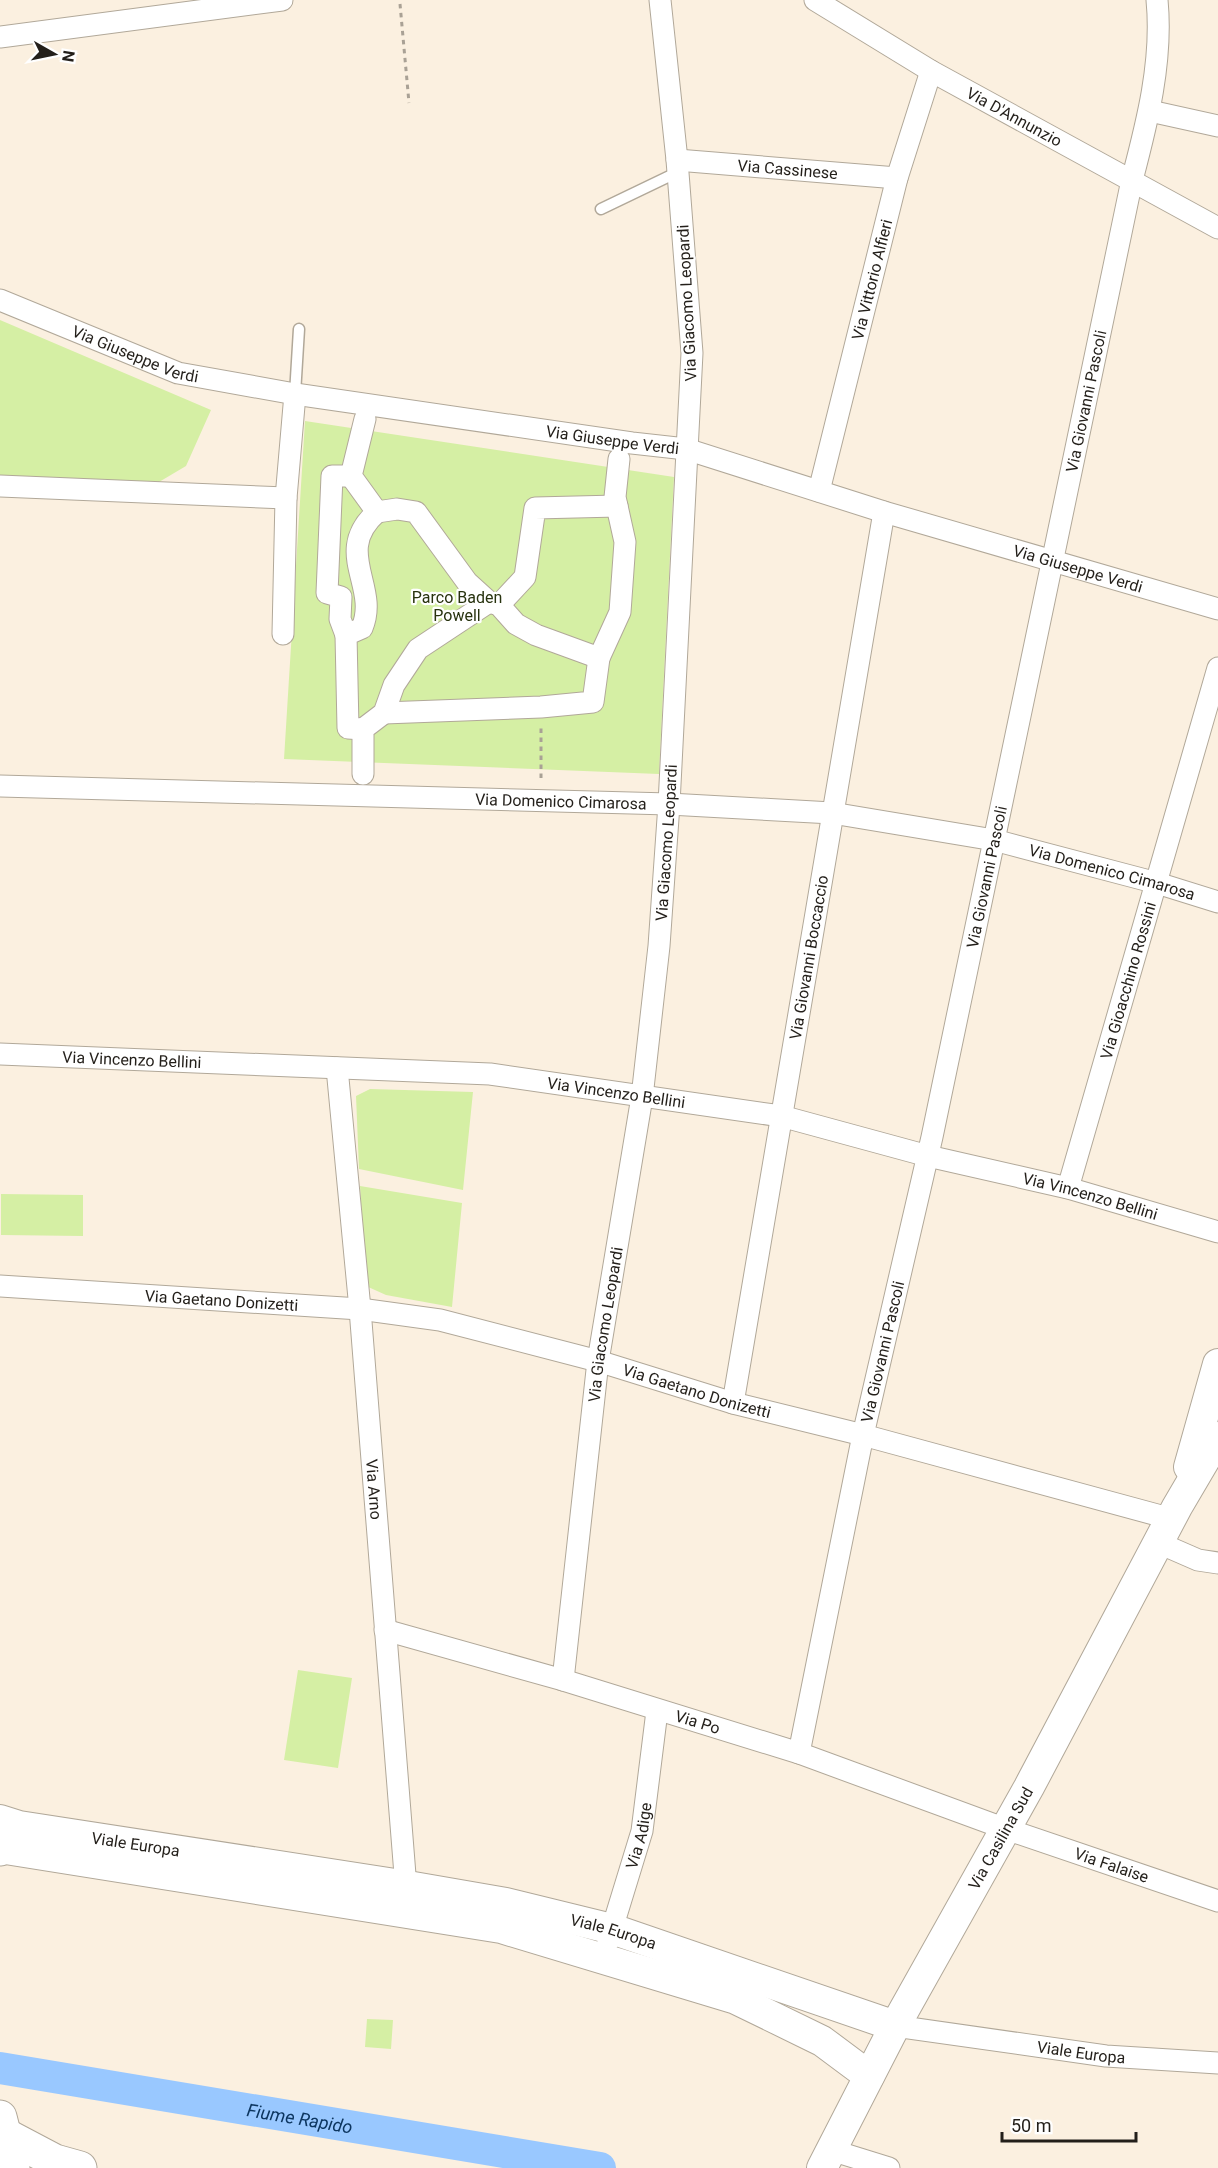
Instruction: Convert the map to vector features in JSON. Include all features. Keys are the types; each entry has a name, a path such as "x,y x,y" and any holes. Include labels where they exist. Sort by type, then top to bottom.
{"main road":[{"path":"1,2135 4,2168"},
{"path":"1,2135 13,2168"},
{"path":"1,2135 55,2160 80,2168"}],"street":[{"path":"0,36 282,0"},
{"name":"Via Giacomo Leopardi","path":"563,1680 598,1361 642,1097 659,946 669,804 686,448 692,395 692,353 677,166 660,0"},
{"name":"Via D'Annunzio","path":"815,0 931,71 1218,228"},
{"name":"Via Giovanni Pascoli","path":"799,1753 863,1435 928,1156 1132,180 1150,111 1155,67 1157,0"},
{"name":"Via Vittorio Alfieri","path":"819,491 897,178 931,71"},
{"path":"1150,111 1218,126"},
{"name":"Via Cassinese","path":"677,166 897,178"},
{"name":"Via Giuseppe Verdi","path":"0,300 178,373 295,394 632,443 686,448 884,512 1218,609"},
{"path":"283,634 286,498 295,394"},
{"path":"365,419 351,476 377,512"},
{"path":"384,713 541,707 593,702 599,658 620,612 625,542 615,497 618,459"},
{"path":"351,476 332,476 327,593 341,597 339,620 346,635 348,728 363,729 384,713 394,685 418,649 494,603 525,577 536,508 617,506"},
{"path":"0,486 286,498"},
{"path":"346,635 362,628 367,615 356,562 357,538 366,522 377,512 398,509 416,512 467,582 516,624 536,635 599,658"},
{"name":"Via Giovanni Boccaccio","path":"733,1403 884,512"},
{"path":"330,550 356,562"},
{"name":"Via Gioacchino Rossini","path":"1068,1188 1218,668"},
{"path":"363,729 363,774"},
{"name":"Via Domenico Cimarosa","path":"0,786 669,804 832,813 994,840 1157,883 1218,902"},
{"name":"Via Vincenzo Bellini","path":"0,1054 490,1074 781,1116 928,1156 1068,1188 1218,1232"},
{"name":"Via Arno","path":"338,1068 360,1309 407,1899"},
{"name":"Via Gaetano Donizetti","path":"0,1286 360,1309 440,1320 598,1361 733,1403 863,1435 1170,1523 1198,1560 1218,1563"},
{"path":"1170,1523 1213,1398 1218,1364"},
{"path":"1170,1523 1218,1437"},
{"name":"Via Casilina Sud","path":"826,2159 895,2026 1006,1828 1170,1523"},
{"name":"Via Po","path":"385,1630 563,1680 657,1711 799,1753 1006,1828"},
{"name":"Via Adige","path":"604,1957 642,1831 657,1711"},
{"name":"Via Falaise","path":"1006,1828 1218,1901"},
{"name":"Viale Europa","path":"0,1841 407,1899 506,1904 612,1929 895,2026 1106,2056 1218,2063"},
{"name":"Viale Europa","path":"407,1899 736,1999 822,2041 869,2076"},
{"path":"826,2159 889,2168"}],"lane":[{"path":"601,209 677,166"},
{"path":"295,394 299,329"}],"path":[{"path":"400,4 409,103"},
{"path":"541,707 541,778"}],"green space":[{"path":"0,320 211,410 186,466 159,482 0,477"},
{"name":"Parco Baden Powell","path":"305,421 674,477 659,774 284,759"},
{"path":"370,1089 473,1092 463,1190 359,1169 356,1096"},
{"path":"360,1186 462,1203 452,1307 386,1295 366,1286"},
{"path":"1,1194 83,1195 83,1236 1,1235"},
{"path":"298,1670 352,1678 338,1768 284,1760"},
{"path":"367,2019 393,2020 391,2049 365,2047"}],"waterway":[{"name":"Fiume Rapido","path":"0,2068 600,2168"}]}
